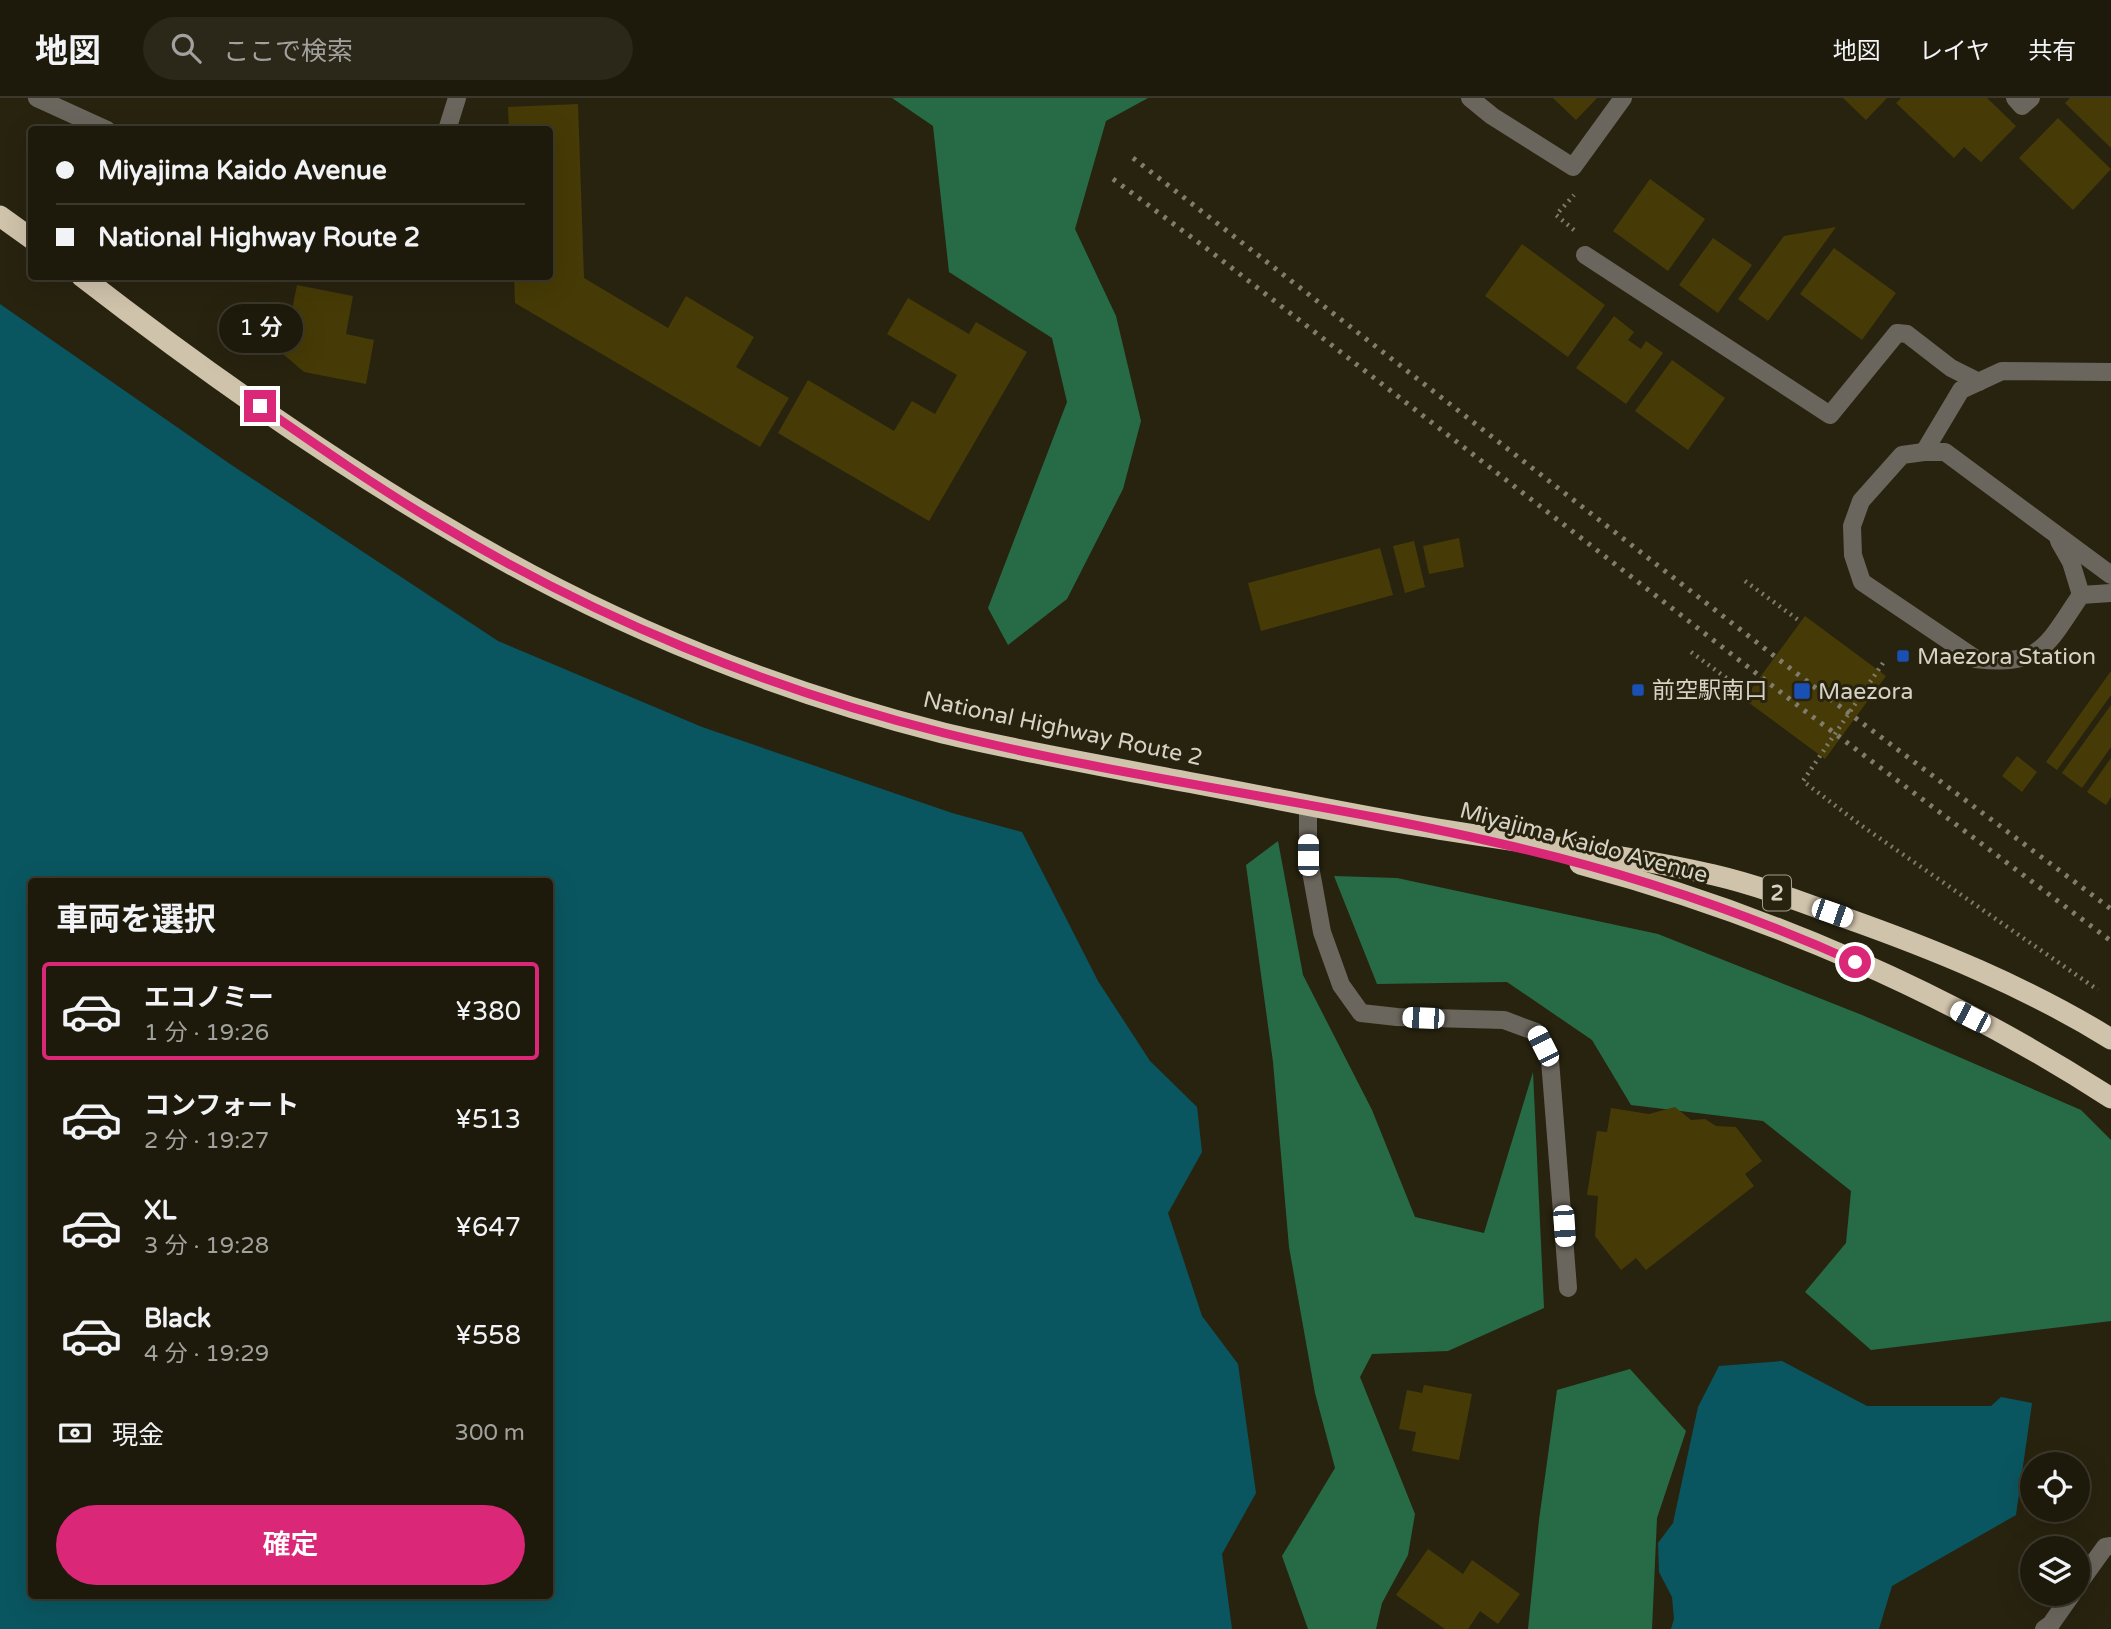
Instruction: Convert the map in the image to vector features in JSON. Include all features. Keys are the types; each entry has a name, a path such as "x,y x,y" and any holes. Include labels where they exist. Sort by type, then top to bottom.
{"highway":[{"path":"0,216 28,236"},
{"name":"National Highway Route 2","path":"86,280 238,391 440,525 536,578 634,625 735,667 812,694 943,733 1050,756 1418,826 1671,867 1750,884 1950,957 2022,990 2111,1039"},
{"name":"Miyajima Kaido Avenue","path":"1418,826 1518,847 1616,874 1713,905 1808,941 1993,1028 2111,1098"}],"street":[{"path":"37,98 98,126"},
{"path":"448,126 457,98"},
{"path":"1470,98 1492,116 1573,167 1623,98"},
{"path":"2015,98 2022,106 2031,98"},
{"path":"1584,255 1829,415 1897,332 1907,334 1951,368 1979,382"},
{"path":"1924,452 1961,390 2002,372 2111,372"},
{"path":"2081,595 2044,648 2022,659 1998,662 1976,659 1862,582 1853,555 1852,526 1861,500 1902,455 1945,452 2111,575"},
{"path":"2056,535 2071,562 2081,595"},
{"path":"2081,595 2111,593"},
{"path":"1308,805 1308,855 1322,932 1341,985 1361,1013 1397,1017 1504,1020 1536,1032 1550,1060 1567,1288"},
{"path":"2090,1568 2105,1547 2111,1546"},
{"path":"2044,1629 2064,1606"}],"path":[{"path":"1575,231 1556,215 1577,191"},
{"path":"1745,581 1801,622"},
{"path":"1691,652 1748,694"},
{"path":"1883,663 1803,781 1862,826 2098,990"}],"green space":[{"path":"892,98 1148,98 1106,121 1075,229 1116,316 1141,421 1123,489 1067,599 1008,645 988,608 1067,402 1052,338 949,272 933,126"},
{"path":"1278,841 1303,975 1372,1110 1415,1217 1484,1233 1533,1072 1544,1308 1448,1351 1372,1354 1360,1377 1415,1514 1408,1555 1382,1603 1376,1629 1308,1629 1282,1556 1335,1468 1315,1393 1289,1247 1273,1062 1246,865"},
{"path":"1334,876 1397,878 1658,934 1862,1015 2081,1110 2111,1140 2111,1321 1871,1350 1805,1292 1846,1243 1851,1191 1763,1121 1631,1105 1592,1040 1507,982 1377,984"},
{"path":"1630,1369 1686,1431 1657,1518 1652,1629 1528,1629 1539,1520 1557,1390"}],"water":[{"path":"0,304 230,464 498,641 702,727 952,813 1022,832 1098,981 1150,1061 1197,1107 1202,1152 1168,1213 1202,1316 1238,1364 1256,1493 1222,1554 1232,1629 0,1629"},
{"path":"1782,1361 1867,1406 1991,1406 2001,1397 2032,1403 2025,1452 2020,1452 2020,1487 2016,1515 1892,1586 1879,1629 1671,1629 1674,1619 1672,1597 1659,1572 1658,1543 1673,1523 1698,1407 1719,1366"}],"building":[{"path":"1553,98 1597,98 1576,120"},
{"path":"1843,98 1887,98 1866,120"},
{"path":"1901,98 1987,98 2016,126 1981,162 1964,147 1954,158 1896,103"},
{"path":"2070,98 2111,98 2111,148 2065,103"},
{"path":"578,104 584,278 668,328 686,296 754,337 736,367 789,398 760,447 515,303 514,280 553,280 553,126 509,126 508,107"},
{"path":"2058,118 2111,169 2073,210 2019,158"},
{"path":"1650,179 1705,219 1668,271 1613,231"},
{"path":"1836,227 1768,321 1738,299 1784,236"},
{"path":"1713,238 1752,265 1718,313 1679,285"},
{"path":"1522,244 1605,305 1568,357 1485,296"},
{"path":"1834,248 1896,293 1862,340 1800,294"},
{"path":"297,285 353,296 346,334 374,340 366,384 304,372 283,354"},
{"path":"908,298 969,334 976,322 1027,352 929,521 778,433 808,380 894,431 912,401 935,414 957,375 887,334"},
{"path":"1614,316 1634,332 1628,340 1641,349 1646,341 1663,353 1626,404 1576,368"},
{"path":"1672,360 1725,398 1688,450 1635,411"},
{"path":"1459,538 1464,567 1429,574 1423,546"},
{"path":"1414,541 1425,587 1405,593 1393,546"},
{"path":"1380,548 1393,595 1261,631 1248,583"},
{"name":"Maezora","path":"1805,616 1886,676 1825,759 1744,699"},
{"path":"2111,671 2111,695 2057,770 2046,762"},
{"path":"2111,705 2111,747 2082,788 2062,773"},
{"path":"2017,756 2037,772 2022,792 2002,776"},
{"path":"2111,758 2111,797 2106,805 2087,792"},
{"path":"1675,1107 1691,1120 1705,1119 1716,1126 1736,1127 1762,1161 1745,1174 1754,1186 1646,1270 1636,1258 1621,1270 1595,1236 1598,1196 1587,1195 1597,1131 1607,1132 1611,1108 1649,1114"},
{"path":"1424,1385 1472,1394 1459,1460 1412,1451 1416,1432 1399,1429 1407,1390 1422,1393"},
{"path":"1428,1549 1463,1574 1472,1560 1520,1594 1498,1624 1480,1611 1468,1629 1445,1629 1396,1595"}],"railway":[{"path":"1133,158 1822,693 2111,909"},
{"path":"1113,179 1805,711 2111,941"}],"place":[{"name":"Maezora Station","path":"1903,656"},
{"name":"前空駅南口","path":"1638,690"},
{"name":"Maezora","path":"1802,691"}],"route":[{"path":"260,406 440,525 536,578 634,625 735,667 838,703 943,733 1050,756 1518,847 1713,905 1855,962"}]}
